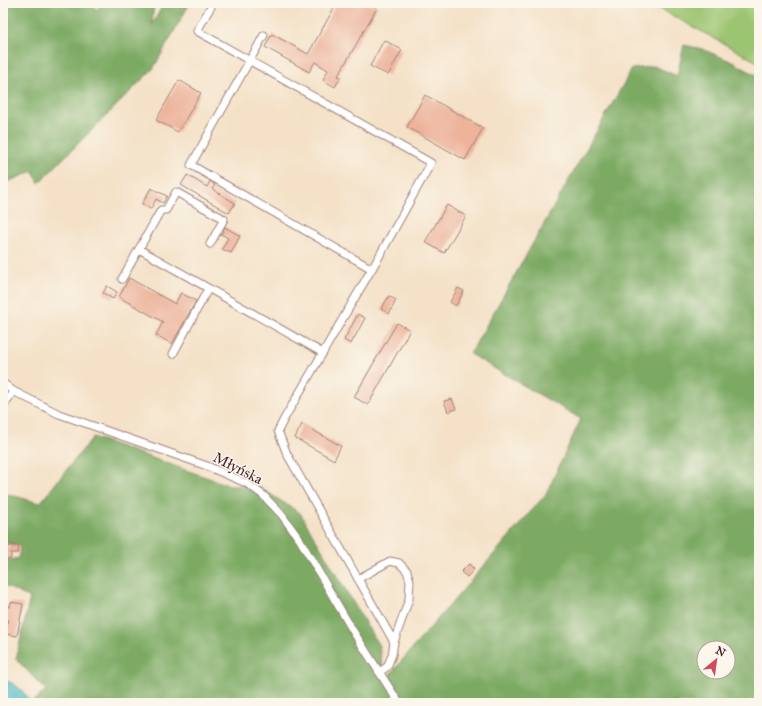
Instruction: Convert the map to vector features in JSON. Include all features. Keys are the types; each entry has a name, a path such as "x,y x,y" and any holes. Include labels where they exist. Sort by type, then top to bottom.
{"street":[{"path":"213,3 197,31 431,163 372,269 278,431 286,454 394,642"},
{"path":"264,35 191,165 372,269"},
{"path":"122,279 161,210 166,210 176,192 224,219 210,244"},
{"path":"139,250 323,353"},
{"path":"173,354 208,289"},
{"name":"Młyńska","path":"3,383 14,391 60,414 207,466 246,483 263,495 281,514 300,540 353,631 399,703"},
{"path":"3,407 14,391"},
{"path":"358,579 390,561 399,563 408,571 410,581 409,599 394,642 392,655 387,667 379,672"}],"green space":[{"path":"3,3 91,3 97,10 102,3 154,3 152,25 164,3 190,3 153,69 39,183 33,171 3,184"},
{"path":"649,3 759,3 759,63 664,11"},
{"path":"684,45 702,49 735,63 759,77 759,188 754,197 759,212 759,703 32,703 46,690 16,659 30,598 3,585 3,561 19,558 20,545 3,543 3,493 40,503 93,437 231,486 254,484 300,513 379,646 385,680 546,494 581,419 470,354 632,69 654,66 677,76"}],"water":[{"path":"3,680 16,686 32,703 3,703"}],"building":[{"path":"337,3 368,3 377,8 338,76 341,77 335,87 323,80 328,70 315,62 309,72 265,47 272,34 308,54"},
{"path":"384,40 402,50 388,75 370,66"},
{"path":"179,80 201,93 178,132 156,120"},
{"path":"425,95 483,128 465,160 407,127"},
{"path":"187,175 207,187 210,181 215,185 212,189 235,203 229,213 181,185"},
{"path":"151,188 167,196 163,203 156,199 151,209 142,204"},
{"path":"447,205 466,216 444,253 425,242"},
{"path":"225,227 240,236 231,253 222,249 228,238 221,234"},
{"path":"129,278 175,304 181,293 196,301 172,344 156,335 163,322 119,297"},
{"path":"107,286 117,292 113,299 103,293"},
{"path":"458,288 464,291 456,306 450,302"},
{"path":"389,296 396,300 389,314 381,309"},
{"path":"358,314 365,318 351,344 344,340"},
{"path":"397,323 410,330 368,405 354,397"},
{"path":"452,399 456,409 448,412 444,401"},
{"path":"302,424 341,446 334,460 295,438"},
{"path":"10,545 19,545 18,553 11,553 11,559 3,559 3,547 10,547"},
{"path":"469,564 474,569 467,577 461,572"},
{"path":"11,602 23,604 17,636 5,634 8,619 3,619 5,606 10,607"}]}
